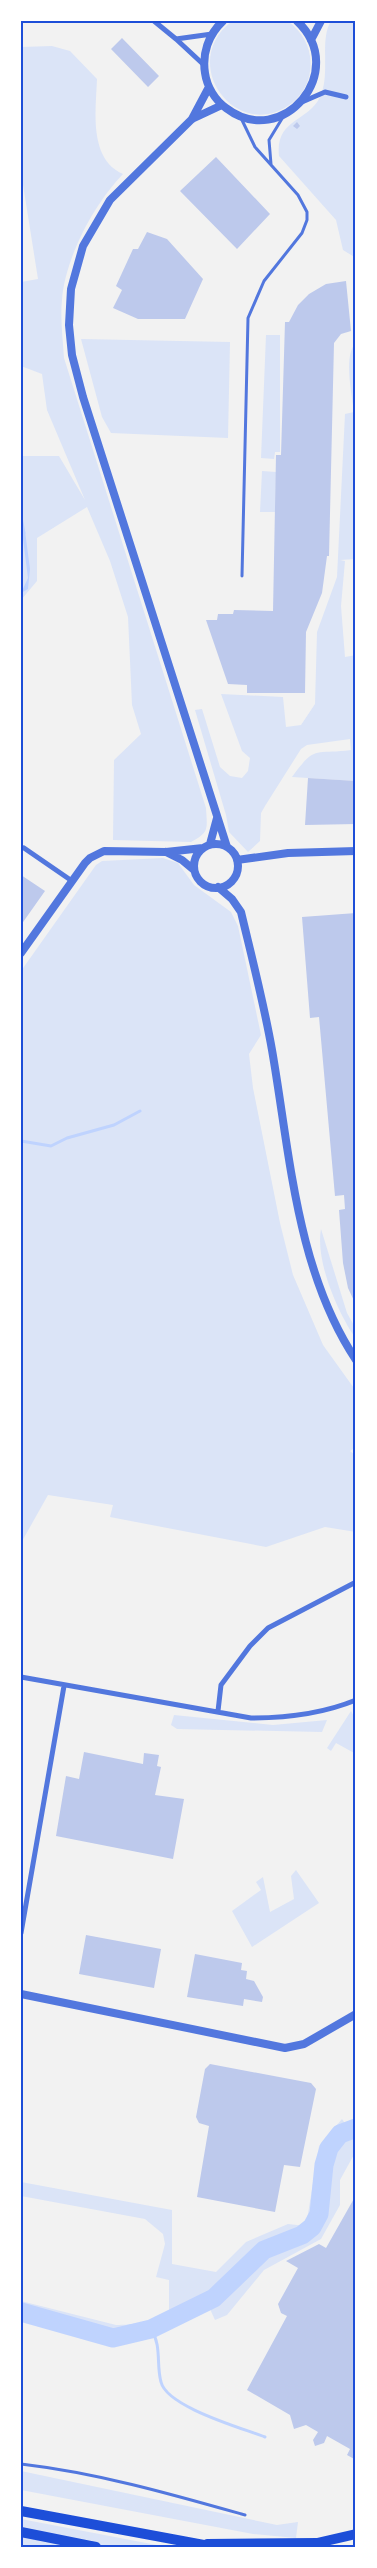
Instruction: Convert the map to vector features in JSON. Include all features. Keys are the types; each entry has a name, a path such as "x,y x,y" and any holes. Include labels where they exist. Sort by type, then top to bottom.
{"highway":[{"path":"21,2511 215,2547"},
{"path":"21,2532 96,2547"},
{"path":"201,2544 317,2543 356,2534"}],"street":[{"path":"154,21 204,65"},
{"path":"223,21 212,34 206,49 204,65 209,87 222,105 240,116 262,120 284,115 301,102 308,93 316,73 315,51 311,40 297,21"},
{"path":"311,40 321,21"},
{"path":"176,39 212,34"},
{"path":"209,87 192,119 110,200 92,227 82,246 75,271 68,324 72,355 83,397 217,818 227,847 237,860 236,875 232,881 218,887"},
{"path":"301,102 325,92 346,97"},
{"path":"192,119 222,105"},
{"path":"217,818 207,846 195,858 194,870 196,876 206,885 218,887 232,899 241,912 272,1048 300,1218 329,1309 356,1360"},
{"path":"21,953 90,858 104,851 166,852 207,846 227,847"},
{"path":"24,848 72,881"},
{"path":"237,860 288,853 356,851"},
{"path":"166,852 182,860 194,870"},
{"path":"218,1711 221,1684 250,1646 268,1628 356,1582"},
{"path":"21,1678 251,1718 285,1718 318,1712 356,1700"},
{"path":"21,1933 64,1686"},
{"path":"21,1994 285,2048 304,2044 356,2014"}],"lane":[{"path":"271,165 269,140 284,115"},
{"path":"240,116 254,147 298,195 306,212 307,220 302,233 264,281 248,318 242,576"},
{"path":"21,2464 86,2474 153,2489 245,2515"}],"shaded area":[{"path":"232,21 288,21 299,31 309,50 311,64 308,80 299,96 292,103 272,113 252,114 235,107 221,94 212,77 210,58 216,39"},
{"path":"331,21 356,21 356,258 343,250 336,220 279,156 279,144 282,135 287,128 315,105 320,97 325,78 326,38"},
{"path":"52,46 70,51 97,79 96,132 99,145 104,157 112,167 123,174 112,186 92,216 83,232 69,267 64,284 61,307 64,358 206,808 206,829 202,835 191,842 113,840 114,760 141,734 132,705 128,617 110,561 87,507 37,538 37,581 21,600 21,456 59,456 85,500 47,410 42,374 21,366 21,282 38,279 21,172 21,47"},
{"path":"266,335 280,335 280,452 275,452 274,459 261,458"},
{"path":"81,339 230,342 228,438 111,433 102,417"},
{"path":"356,343 356,559 340,560 345,561 341,606 345,657 356,655 356,781 292,777 311,755 322,752 351,750 350,739 307,745 301,749 261,813 260,841 248,852 229,832 226,815 195,710 202,709 220,767 230,776 242,778 248,771 250,758 242,751 221,694 283,697 286,727 301,725 315,704 317,632 337,577 345,414 354,412 349,365 352,348"},
{"path":"262,471 276,472 275,512 260,512"},
{"path":"163,858 178,863 194,885 231,912 238,926 261,1035 249,1054 253,1088 280,1223 293,1275 323,1345 356,1391 356,1447 350,1451 356,1456 356,1532 325,1527 266,1547 110,1517 113,1505 48,1495 21,1543 21,971 96,865 102,861"},
{"path":"321,1229 347,1313 356,1329 356,1339 335,1301 325,1271 321,1256"},
{"path":"351,1711 356,1720 356,1754 336,1743 331,1751 327,1748"},
{"path":"174,1715 273,1725 327,1720 322,1732 177,1729 171,1725"},
{"path":"296,1870 319,1903 252,1947 232,1911 261,1890 256,1882 263,1877 270,1912 294,1899 291,1876"},
{"path":"342,2119 346,2125 356,2120 356,2151 340,2180 340,2205 321,2239 264,2270 227,2315 215,2320 210,2309 160,2330 161,2332 111,2345 21,2319 21,2301 116,2325 151,2320 169,2311 169,2280 156,2277 165,2244 163,2234 145,2219 21,2196 21,2182 172,2210 172,2264 216,2272 246,2242 288,2224 306,2226 319,2146"},
{"path":"21,2471 277,2525 298,2522 296,2538 253,2534 21,2490"},
{"path":"21,2519 167,2547 21,2547"}],"water":[{"path":"22,531 25,531 30,569 28,589 21,593 28,578"}],"building":[{"path":"122,38 159,76 148,87 111,49"},
{"path":"297,122 300,126 297,129 293,126"},
{"path":"216,157 270,214 237,249 180,191"},
{"path":"147,232 167,239 203,279 185,319 138,319 113,308 122,290 116,286 133,249 138,249"},
{"path":"346,281 351,331 341,334 334,343 329,556 327,556 322,593 306,632 305,693 247,693 247,685 228,684 206,620 217,620 218,614 233,614 234,610 273,611 276,455 281,455 285,322 289,322 298,305 309,294 326,284"},
{"path":"308,778 356,781 356,824 305,825"},
{"path":"21,875 45,891 21,925"},
{"path":"356,913 356,1305 348,1288 343,1263 339,1210 345,1209 344,1195 335,1196 319,1017 310,1018 302,917"},
{"path":"84,1752 143,1764 144,1753 159,1755 157,1766 161,1767 155,1795 184,1799 173,1859 56,1836 66,1776 79,1779"},
{"path":"86,1935 161,1949 154,1988 79,1974"},
{"path":"195,1954 242,1963 241,1970 247,1971 246,1979 254,1981 263,1997 262,2002 244,1999 243,2006 187,1997"},
{"path":"210,2064 311,2083 316,2089 300,2167 284,2165 275,2212 197,2197 209,2126 199,2123 196,2117 205,2069"},
{"path":"356,2195 356,2460 347,2455 350,2449 327,2436 324,2443 315,2446 313,2440 318,2432 306,2425 294,2429 290,2415 247,2390 287,2316 281,2313 278,2304 298,2268 286,2261 319,2244 326,2248"}],"waterway":[{"path":"21,517 24,533"},
{"path":"21,1141 51,1146 67,1138 114,1125 140,1111"},
{"path":"21,2312 113,2338 151,2329 214,2298 264,2250 302,2235 312,2227 319,2214 324,2165 329,2148 340,2134 356,2128"},
{"path":"151,2329 158,2348 161,2382 166,2391 190,2408 207,2416 265,2437"}]}
